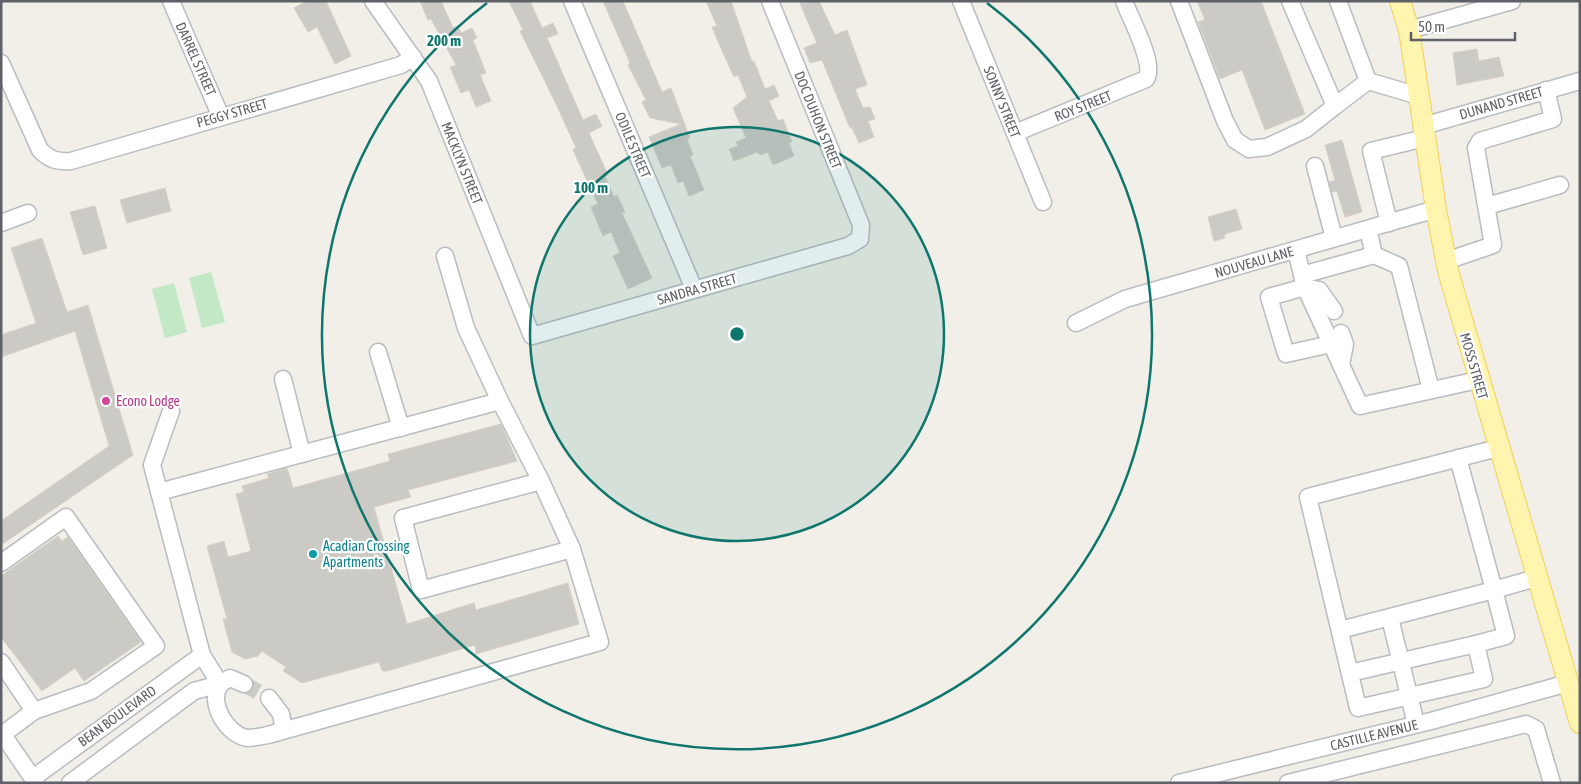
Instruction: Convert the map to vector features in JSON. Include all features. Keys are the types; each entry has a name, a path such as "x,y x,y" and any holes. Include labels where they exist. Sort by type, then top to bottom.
{"main road":[{"name":"MOSS STREET","path":"1400,1 1409,30 1436,209 1446,261 1478,380 1580,723"}],"street":[{"name":"DARREL STREET","path":"170,1 221,117"},
{"name":"MACKLYN STREET","path":"373,1 429,81 532,336"},
{"name":"ODILE STREET","path":"572,1 694,289"},
{"name":"DOC DUHON STREET","path":"770,1 861,225 860,239"},
{"name":"SONNY STREET","path":"961,1 1043,202"},
{"name":"ROY STREET","path":"1015,133 1143,82 1148,76 1148,59 1124,1"},
{"path":"1179,1 1225,121 1235,140 1249,149 1267,146 1306,129 1368,81"},
{"path":"1290,1 1335,106"},
{"path":"1338,1 1368,81"},
{"path":"1409,30 1512,1"},
{"name":"PEGGY STREET","path":"1,63 40,150 50,160 71,161 401,65 412,57"},
{"path":"1368,81 1419,96"},
{"name":"DUNAND STREET","path":"1389,223 1371,152 1546,90 1580,81"},
{"path":"1446,261 1493,245 1476,148 1480,142 1553,119 1546,90"},
{"path":"1315,166 1334,238"},
{"path":"1487,206 1560,185"},
{"name":"NOUVEAU LANE","path":"1076,323 1125,299 1436,209"},
{"path":"1,223 28,214"},
{"path":"1368,229 1374,255"},
{"name":"SANDRA STREET","path":"532,336 848,246 860,239"},
{"path":"1296,250 1304,281 1336,339 1341,365 1360,406 1478,380"},
{"path":"1336,339 1286,354 1269,297 1304,281 1374,255 1399,266 1431,390"},
{"path":"171,411 152,465 202,655 220,684 215,698 222,717 231,731 247,738 284,730 600,642 572,549 542,481 500,401 466,328 445,256"},
{"path":"1304,281 1319,290 1334,311"},
{"path":"378,352 401,428"},
{"path":"283,379 302,454"},
{"path":"159,492 500,401"},
{"path":"1476,644 1484,679 1358,708 1308,497 1498,448"},
{"path":"1350,673 1506,636 1458,458"},
{"path":"542,481 403,518 421,590 572,549"},
{"path":"1,563 66,517 156,646 91,691 34,711 2,733 34,780"},
{"path":"1340,630 1536,578"},
{"path":"1390,618 1416,724"},
{"name":"BEAN BOULEVARD","path":"34,780 202,655"},
{"path":"1,662 34,711"},
{"name":"BEAN BOULEVARD","path":"70,783 194,691 220,684 230,678 244,684"},
{"name":"CASTILLE AVENUE","path":"1179,783 1568,684"},
{"path":"269,698 282,714 284,730"},
{"path":"1288,783 1526,724 1536,729 1552,783"}],"green space":[{"path":"211,272 225,322 202,328 189,278"},
{"path":"174,283 187,332 165,338 152,289"}],"building":[{"path":"307,1 326,1 351,56 335,64 317,27 308,32 294,8"},
{"path":"420,1 441,1 453,28 458,26 461,33 472,28 477,38 473,40 486,73 480,75 491,101 476,107 469,90 461,93 450,67 456,65 431,19 428,20"},
{"path":"509,1 530,1 542,28 553,23 558,34 547,38 583,120 596,114 602,126 589,133 608,175 605,176 614,197 617,195 625,212 622,213 652,278 628,289 613,256 620,253 611,232 603,236 591,207 598,204 573,150 576,148 520,31 523,30"},
{"path":"603,1 623,1 662,92 671,88 690,138 687,139 693,155 690,156 704,190 689,196 683,181 678,183 671,165 662,168 649,137 681,124 650,118 642,102 646,100 628,65 630,63"},
{"path":"706,1 731,1 752,62 754,61 765,89 774,85 779,96 769,101 778,121 783,119 792,142 789,143 794,156 773,165 768,152 760,155 757,152 734,161 729,149 738,146 736,142 746,138 733,108 747,97 738,75 734,77 723,53 712,27 717,26"},
{"path":"799,1 819,1 835,35 847,30 867,85 855,89 863,108 870,107 875,119 868,121 874,137 859,143 852,128 850,128 822,60 810,63 804,48 817,43"},
{"path":"1197,1 1261,1 1305,114 1265,130 1242,70 1220,79 1198,22 1205,20"},
{"path":"1477,49 1479,61 1499,57 1504,76 1457,85 1453,53"},
{"path":"1342,140 1362,212 1345,217 1337,191 1332,192 1329,182 1335,180 1325,145"},
{"path":"165,188 171,211 127,223 120,200"},
{"path":"95,206 107,248 83,255 70,212"},
{"path":"1236,209 1242,229 1228,233 1224,235 1225,238 1214,241 1208,217"},
{"name":"Econo Lodge","path":"42,238 67,312 88,305 133,455 1,545 1,521 109,446 75,331 1,357 1,335 36,323 11,248"},
{"name":"Acadian Crossing Apartments","path":"501,424 517,461 408,490 411,497 374,507 407,624 474,603 476,610 568,583 579,624 476,654 475,645 387,671 382,671 379,662 302,683 283,671 286,667 262,651 258,656 245,659 232,652 223,619 227,619 207,546 224,541 228,557 251,551 236,494 244,492 242,486 269,478 267,474 287,468 293,488 390,461 388,454"},
{"path":"58,536 62,541 68,537 141,642 84,681 75,668 42,691 1,637 1,576"}],"tunnel":[{"path":"244,684 269,698"}],"place":[{"name":"Econo Lodge","path":"106,401"},
{"name":"Acadian Crossing Apartments","path":"313,554"}]}
